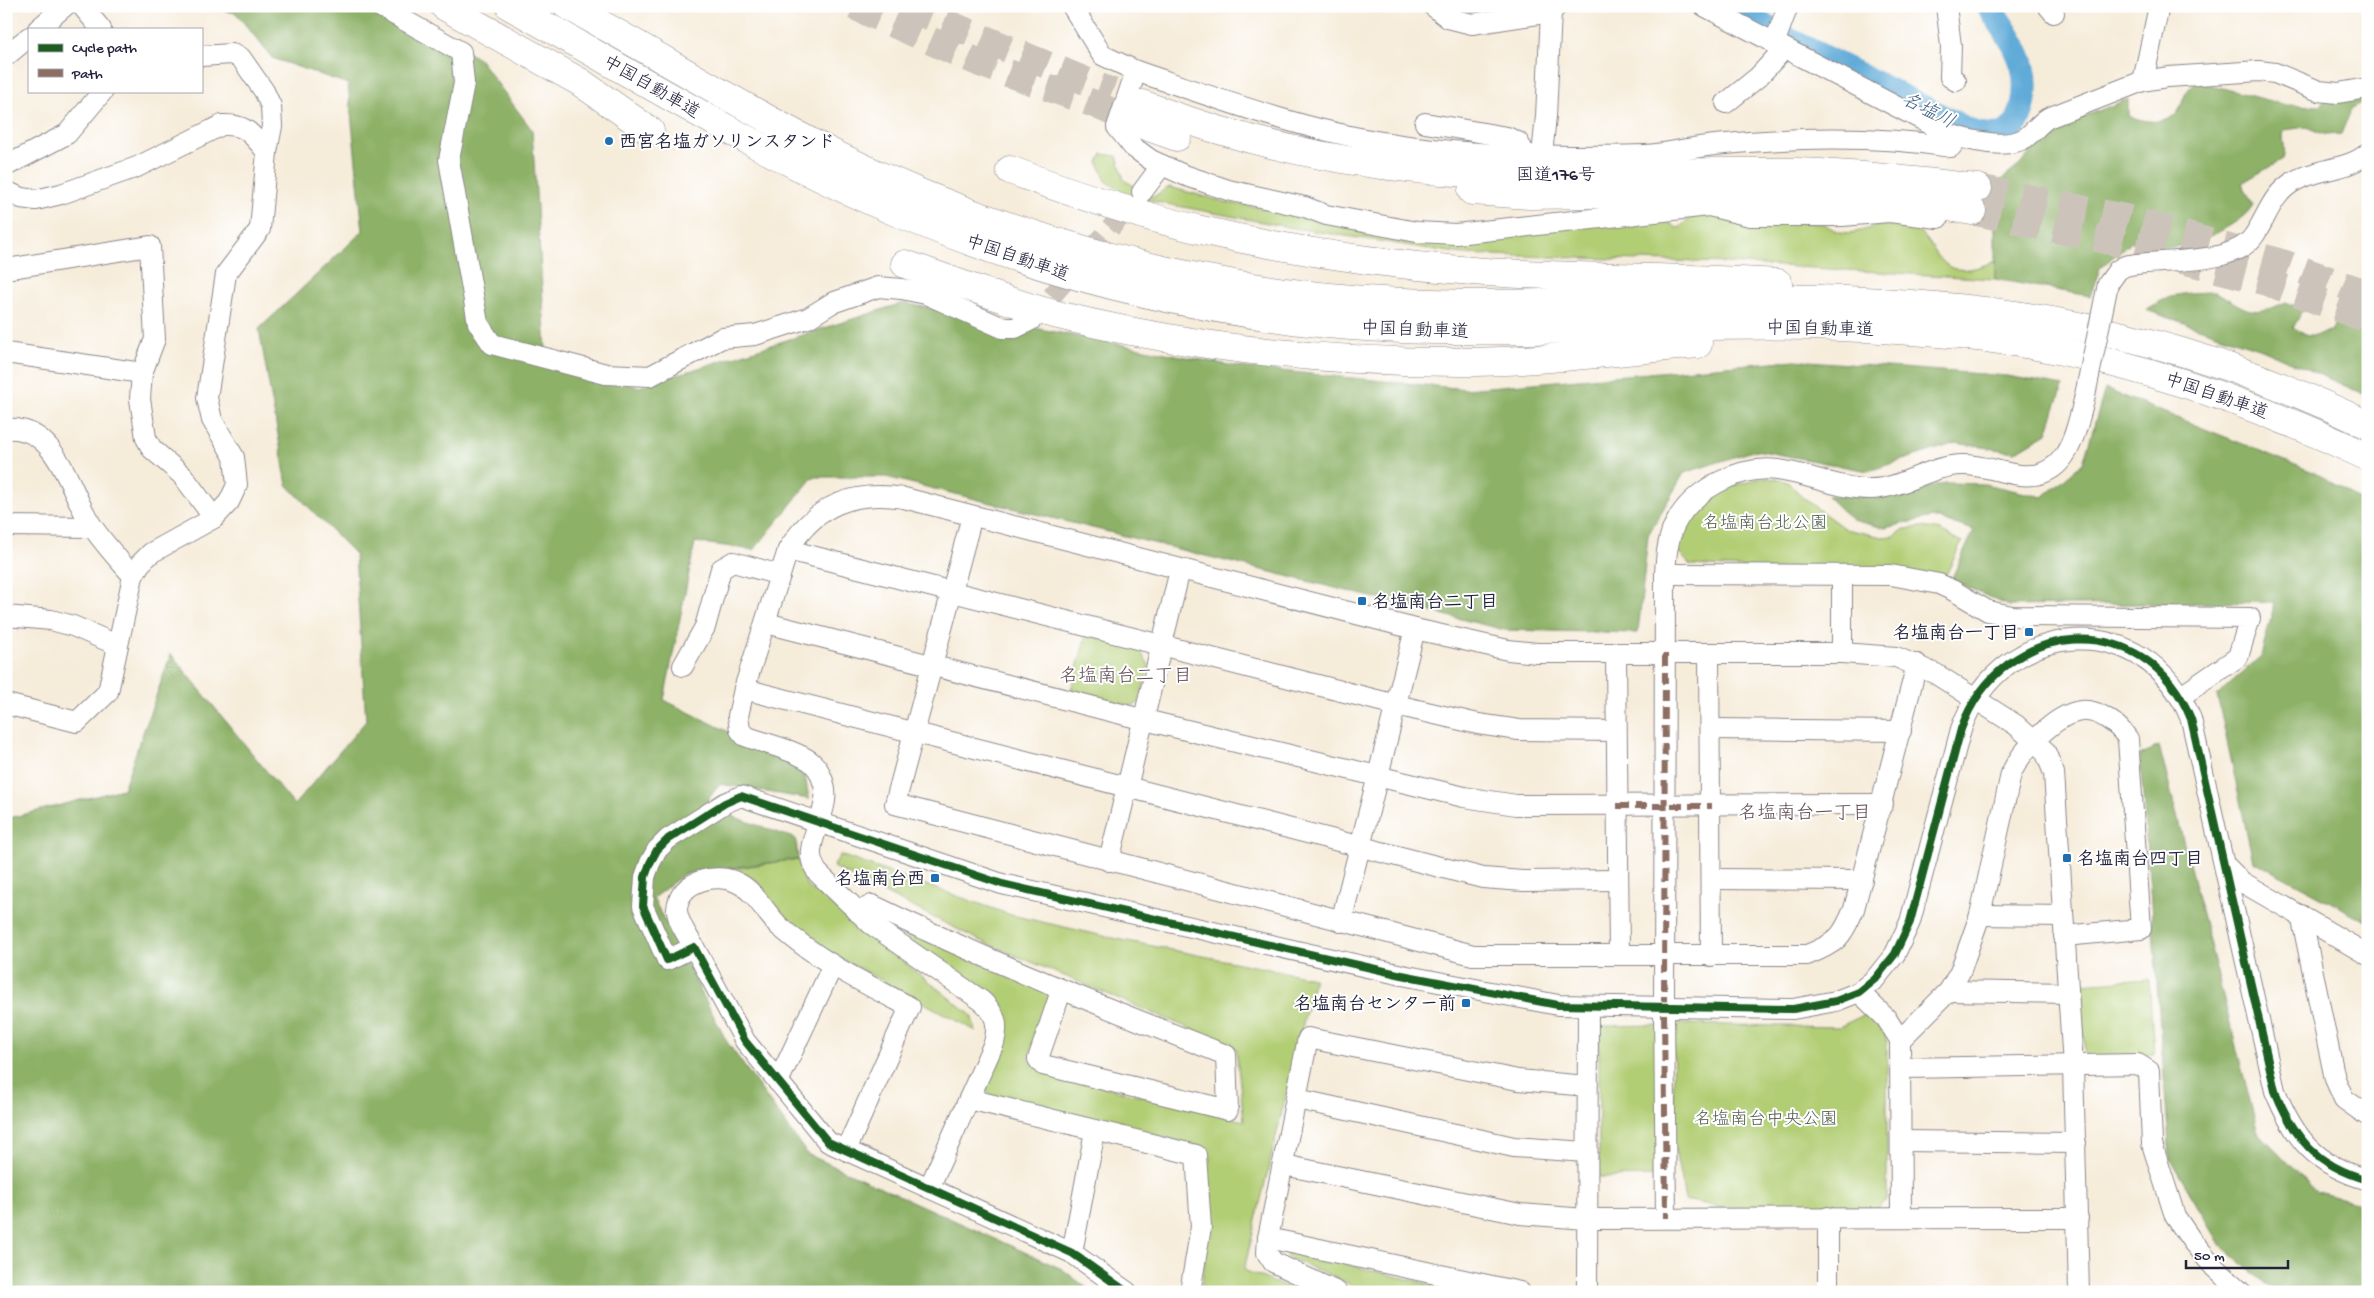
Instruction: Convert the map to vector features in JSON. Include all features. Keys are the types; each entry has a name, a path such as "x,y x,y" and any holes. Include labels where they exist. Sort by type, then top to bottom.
{"highway":[{"path":"444,6 580,82 650,132"},
{"name":"中国自動車道","path":"510,6 744,138 894,212 977,245 1054,271 1134,293 1212,308 1296,320 1393,330 1491,331 1808,326 1904,330 1989,338 2068,353 2149,372 2234,399 2309,429 2368,457"},
{"name":"中国自動車道","path":"568,6 759,114 832,153 904,186 988,220 1066,246 1177,273 1304,294 1398,302 1495,304 1819,299 1992,311 2074,325 2152,344 2239,371 2322,403 2368,425"},
{"name":"国道176号","path":"1140,114 1188,141 1301,169 1418,188 1529,194 1741,192 1830,195 1900,199 1972,207"},
{"path":"1010,170 1111,205 1200,230 1393,263 1481,272 1740,280 1824,286 2002,307 2074,325"},
{"path":"904,264 1062,316 1223,348 1304,357 1462,362 1551,358 1819,334 1904,330"}],"street":[{"path":"39,28 65,6"},
{"path":"82,6 100,28"},
{"path":"379,6 461,52 464,83 449,160 478,323 492,344 606,374 650,376 722,338 755,335 808,318 832,303 878,288 902,289 926,294 1003,328 1015,328 1031,320"},
{"path":"1433,6 1448,18 1472,24 1554,9 1546,116 1534,155"},
{"path":"1704,6 1779,47 1949,134 1992,143 2025,138 2037,124 2048,118 2143,81 2259,71 2275,73 2319,90 2338,94 2368,88"},
{"path":"1726,102 1758,77 1779,47 1788,6"},
{"path":"1946,6 1951,46 1950,77 1956,81"},
{"path":"2143,81 2159,6"},
{"path":"1078,8 1102,55 1136,71 1269,116 1387,143 1471,153 1648,155 1715,145 1855,138 1913,141 1951,147 1959,137"},
{"path":"6,56 28,38"},
{"path":"6,704 77,722 108,692 133,576 140,564 151,553 214,518 229,502 237,486 237,470 234,457 212,420 206,398 226,274 260,229 267,152 272,126 271,106 241,58 232,54 202,56"},
{"path":"1136,71 1117,127 1134,147 1162,165 1228,190 1305,207 1326,215 1417,232 1456,234 1709,206 1750,216 1842,216 1972,207"},
{"path":"6,166 67,134 102,92"},
{"path":"1425,123 1507,137 1518,142 1534,155"},
{"path":"6,191 22,198 36,200 61,194 137,167 222,125 236,124 247,129 267,152"},
{"path":"1666,1218 1664,574 1668,545 1675,524 1701,495 1733,476 1762,469 1776,470 1869,489 1882,489 1954,465 1983,465 2021,475 2041,473 2050,469 2065,455 2072,443 2084,400 2108,284 2118,270 2125,266 2232,252 2253,238 2269,208 2291,183 2307,174 2341,166 2362,158 2368,153"},
{"path":"1142,192 1162,165"},
{"path":"6,268 150,246 155,339 142,373 140,399 146,438 152,449 183,476 214,518"},
{"path":"6,352 142,373"},
{"path":"6,429 23,430 41,440 56,455 92,527 133,576"},
{"path":"929,1188 998,1030 991,1010 871,924 817,872 812,862 811,850 826,804 826,792 820,773 810,761 745,736 740,730 738,716 744,689 788,550 804,528 823,510 856,498 894,496 1415,630 1508,650 1537,654 1842,653 1884,655 1917,664 1998,712 2035,740 2050,758 2054,773 2073,1066 2079,1292"},
{"path":"972,516 895,804 1473,955 1807,955 1826,948 1844,934 1862,880 1883,804 1917,664"},
{"path":"6,526 92,527"},
{"path":"788,550 1162,646 1478,724 1519,730 1616,731"},
{"path":"683,666 705,628 721,569 733,562 780,576"},
{"path":"1109,861 1145,720 1180,570"},
{"path":"1664,574 1842,574 1891,576 1921,580 1954,591 1988,611 2012,616 2250,618 2238,657 2180,697"},
{"path":"1842,574 1842,653"},
{"path":"6,616 51,620 73,626 117,645"},
{"path":"766,623 932,667 1376,778 1464,798 1516,805 1712,806 1883,804"},
{"path":"1342,922 1376,778 1415,630"},
{"path":"694,947 667,960 643,906 645,878 657,850 668,839 725,803 741,796 1002,884 1402,975 1558,1005 1664,1009 1793,1009 1836,1001 1859,992 1885,968 1906,935 1961,729 1976,698 2001,668 2024,652 2060,641 2086,639 2122,648 2140,657 2157,669 2180,697 2191,718 2227,867 2276,1091 2285,1115 2296,1135 2316,1154 2338,1170 2368,1180"},
{"path":"1616,654 1619,954"},
{"path":"1709,654 1712,806 1711,956"},
{"path":"744,689 1359,848 1483,878 1523,881 1617,880"},
{"path":"1900,1040 1949,991 1969,950 1980,914 2012,774 2018,758 2035,740 2061,721 2081,711 2098,714 2123,730 2131,749 2141,930 2064,936"},
{"path":"1710,729 1901,730"},
{"path":"2227,867 2242,882 2368,955"},
{"path":"846,1150 910,1007 832,966 780,927 744,887 725,879 702,880 689,886 681,895 678,908 680,920 745,1041 828,1142 1072,1254 1127,1292"},
{"path":"1711,879 1862,880"},
{"path":"858,912 872,905 951,943 1060,990 1226,1055 1228,1110 1043,1065 1038,1059 1060,990"},
{"path":"1980,914 2062,916"},
{"path":"2301,915 2333,1073 2344,1099 2368,1116"},
{"path":"778,1082 832,966"},
{"path":"1949,991 2068,992"},
{"path":"1859,992 1886,1018 1900,1040 1902,1068 1901,1218"},
{"path":"1587,1292 1588,1007"},
{"path":"1337,1292 1272,1262 1267,1254 1268,1238 1308,1038 1518,1080 1587,1086"},
{"path":"1902,1068 2138,1064 2150,1071 2152,1144 2175,1216 2192,1242 2215,1268 2241,1292"},
{"path":"969,1099 1196,1155 1200,1228 1190,1292"},
{"path":"1297,1099 1514,1147 1586,1152"},
{"path":"1072,1254 1095,1131"},
{"path":"1901,1141 2076,1143"},
{"path":"1284,1165 1520,1214 1586,1219 2078,1218"},
{"path":"1828,1218 1828,1292"},
{"path":"1268,1238 1520,1292"}],"green space":[{"path":"200,6 395,6 480,60 532,130 547,366 639,387 903,303 1239,367 1466,389 1795,360 2007,376 2063,386 2047,433 2015,452 1956,443 1868,471 1756,450 1684,473 1648,535 1638,633 1505,630 886,477 813,477 754,550 695,542 664,700 804,769 809,799 719,784 704,806 796,839 798,859 684,874 653,898 727,1042 807,1154 1062,1269 1092,1292 6,1292 6,819 123,789 171,654 294,805 366,721 355,554 287,485 259,329 363,231 348,84 272,58 236,13"},
{"path":"2196,81 2286,105 2319,106 2338,88 2368,91 2368,100 2351,109 2341,134 2326,135 2306,127 2284,130 2283,159 2242,183 2253,204 2249,211 2241,218 2221,231 2199,241 2181,246 2163,247 2131,242 2100,268 2090,296 1995,279 1995,185 2020,165 2048,131 2128,99 2128,115 2147,121 2168,119 2178,112 2186,93"},
{"path":"1102,154 1117,156 1124,180 1153,197 1169,187 1229,203 1293,212 1437,241 1658,215 1677,228 1681,227 1688,219 1704,214 1825,224 1844,233 1879,225 1898,225 1917,231 1943,262 1950,267 1969,269 1995,261 1995,279 1729,263 1463,254 1294,228 1130,197 1106,181 1098,162"},
{"path":"2216,292 2243,307 2256,311 2286,302 2303,310 2293,328 2308,335 2317,335 2332,330 2336,320 2355,324 2368,318 2368,396 2261,349 2146,310 2172,297"},
{"path":"2105,389 2313,472 2368,504 2368,922 2253,861 2217,695 2261,656 2275,602 2009,606 1951,580 1974,530 1932,517 1885,528 1852,520 1827,496 1883,495 1946,483 1985,484 2043,497 2083,463"},
{"name":"名塩南台北公園","path":"1761,478 1780,479 1789,483 1803,498 1845,529 1882,537 1893,536 1905,529 1921,527 1936,529 1962,542 1944,579 1690,565 1675,548 1690,514 1724,489"},
{"path":"1086,635 1139,649 1149,665 1139,703 1131,706 1071,690"},
{"path":"2159,746 2258,1132 2317,1192 2368,1205 2368,1292 2277,1292 2221,1246 2170,1159 2140,755"},
{"path":"840,855 1011,915 1117,939 1314,978 1244,1270 1297,1292 1201,1291 1209,1227 1203,1147 989,1095 985,1084 1008,1027 1001,1009 884,920 1050,994 1028,1060 1043,1072 1244,1121 1236,1048 979,940 833,867"},
{"path":"798,859 806,885 971,1015 976,1031 831,953 773,906 755,879 730,869"},
{"path":"2149,979 2154,1054 2085,1058 2080,984"},
{"name":"名塩南台中央公園","path":"1866,1014 1885,1034 1887,1045 1887,1199 1878,1208 1734,1210 1685,1200 1673,1140 1674,1024 1839,1027"},
{"path":"1660,1025 1660,1176 1599,1177 1599,1026"},
{"path":"1286,1250 1462,1292 1358,1292 1346,1282 1287,1257"}],"waterway":[{"name":"名塩川","path":"1729,6 1787,39 1976,134 1999,135 2008,132 2019,117 2023,107 2025,86 2023,67 2017,51 1989,6"}],"tunnel":[{"path":"854,6 980,63 1092,103 1137,123"},
{"path":"905,6 1112,92"},
{"path":"1978,188 2125,218 2285,264 2368,294"},
{"path":"1032,319 1134,201"},
{"path":"1972,211 2102,239 2267,282 2368,319"}],"marked path":[{"path":"1665,654 1664,1009 1666,1218"},
{"path":"1617,806 1712,806"}],"cycle path":[{"path":"1127,1292 1072,1253 828,1142 745,1041 694,947 667,960 643,906 645,877 657,850 668,839 725,803 741,796 1002,884 1402,975 1558,1005 1793,1009 1836,1001 1859,992 1875,979 1895,954 1910,922 1961,729 1981,692 2008,664 2040,647 2074,640 2109,643 2142,657 2170,682 2191,719 2275,1091 2283,1108 2300,1137 2321,1158 2334,1167 2368,1180"}],"place":[{"name":"西宮名塩ガソリンスタンド","path":"609,141"},
{"name":"名塩南台二丁目","path":"1362,601"},
{"name":"名塩南台一丁目","path":"2029,632"},
{"name":"名塩南台四丁目","path":"2067,858"},
{"name":"名塩南台西","path":"935,878"},
{"name":"名塩南台センター前","path":"1466,1003"}],"district":[{"name":"名塩南台二丁目","path":"1126,674"},
{"name":"名塩南台一丁目","path":"1805,811"}]}
